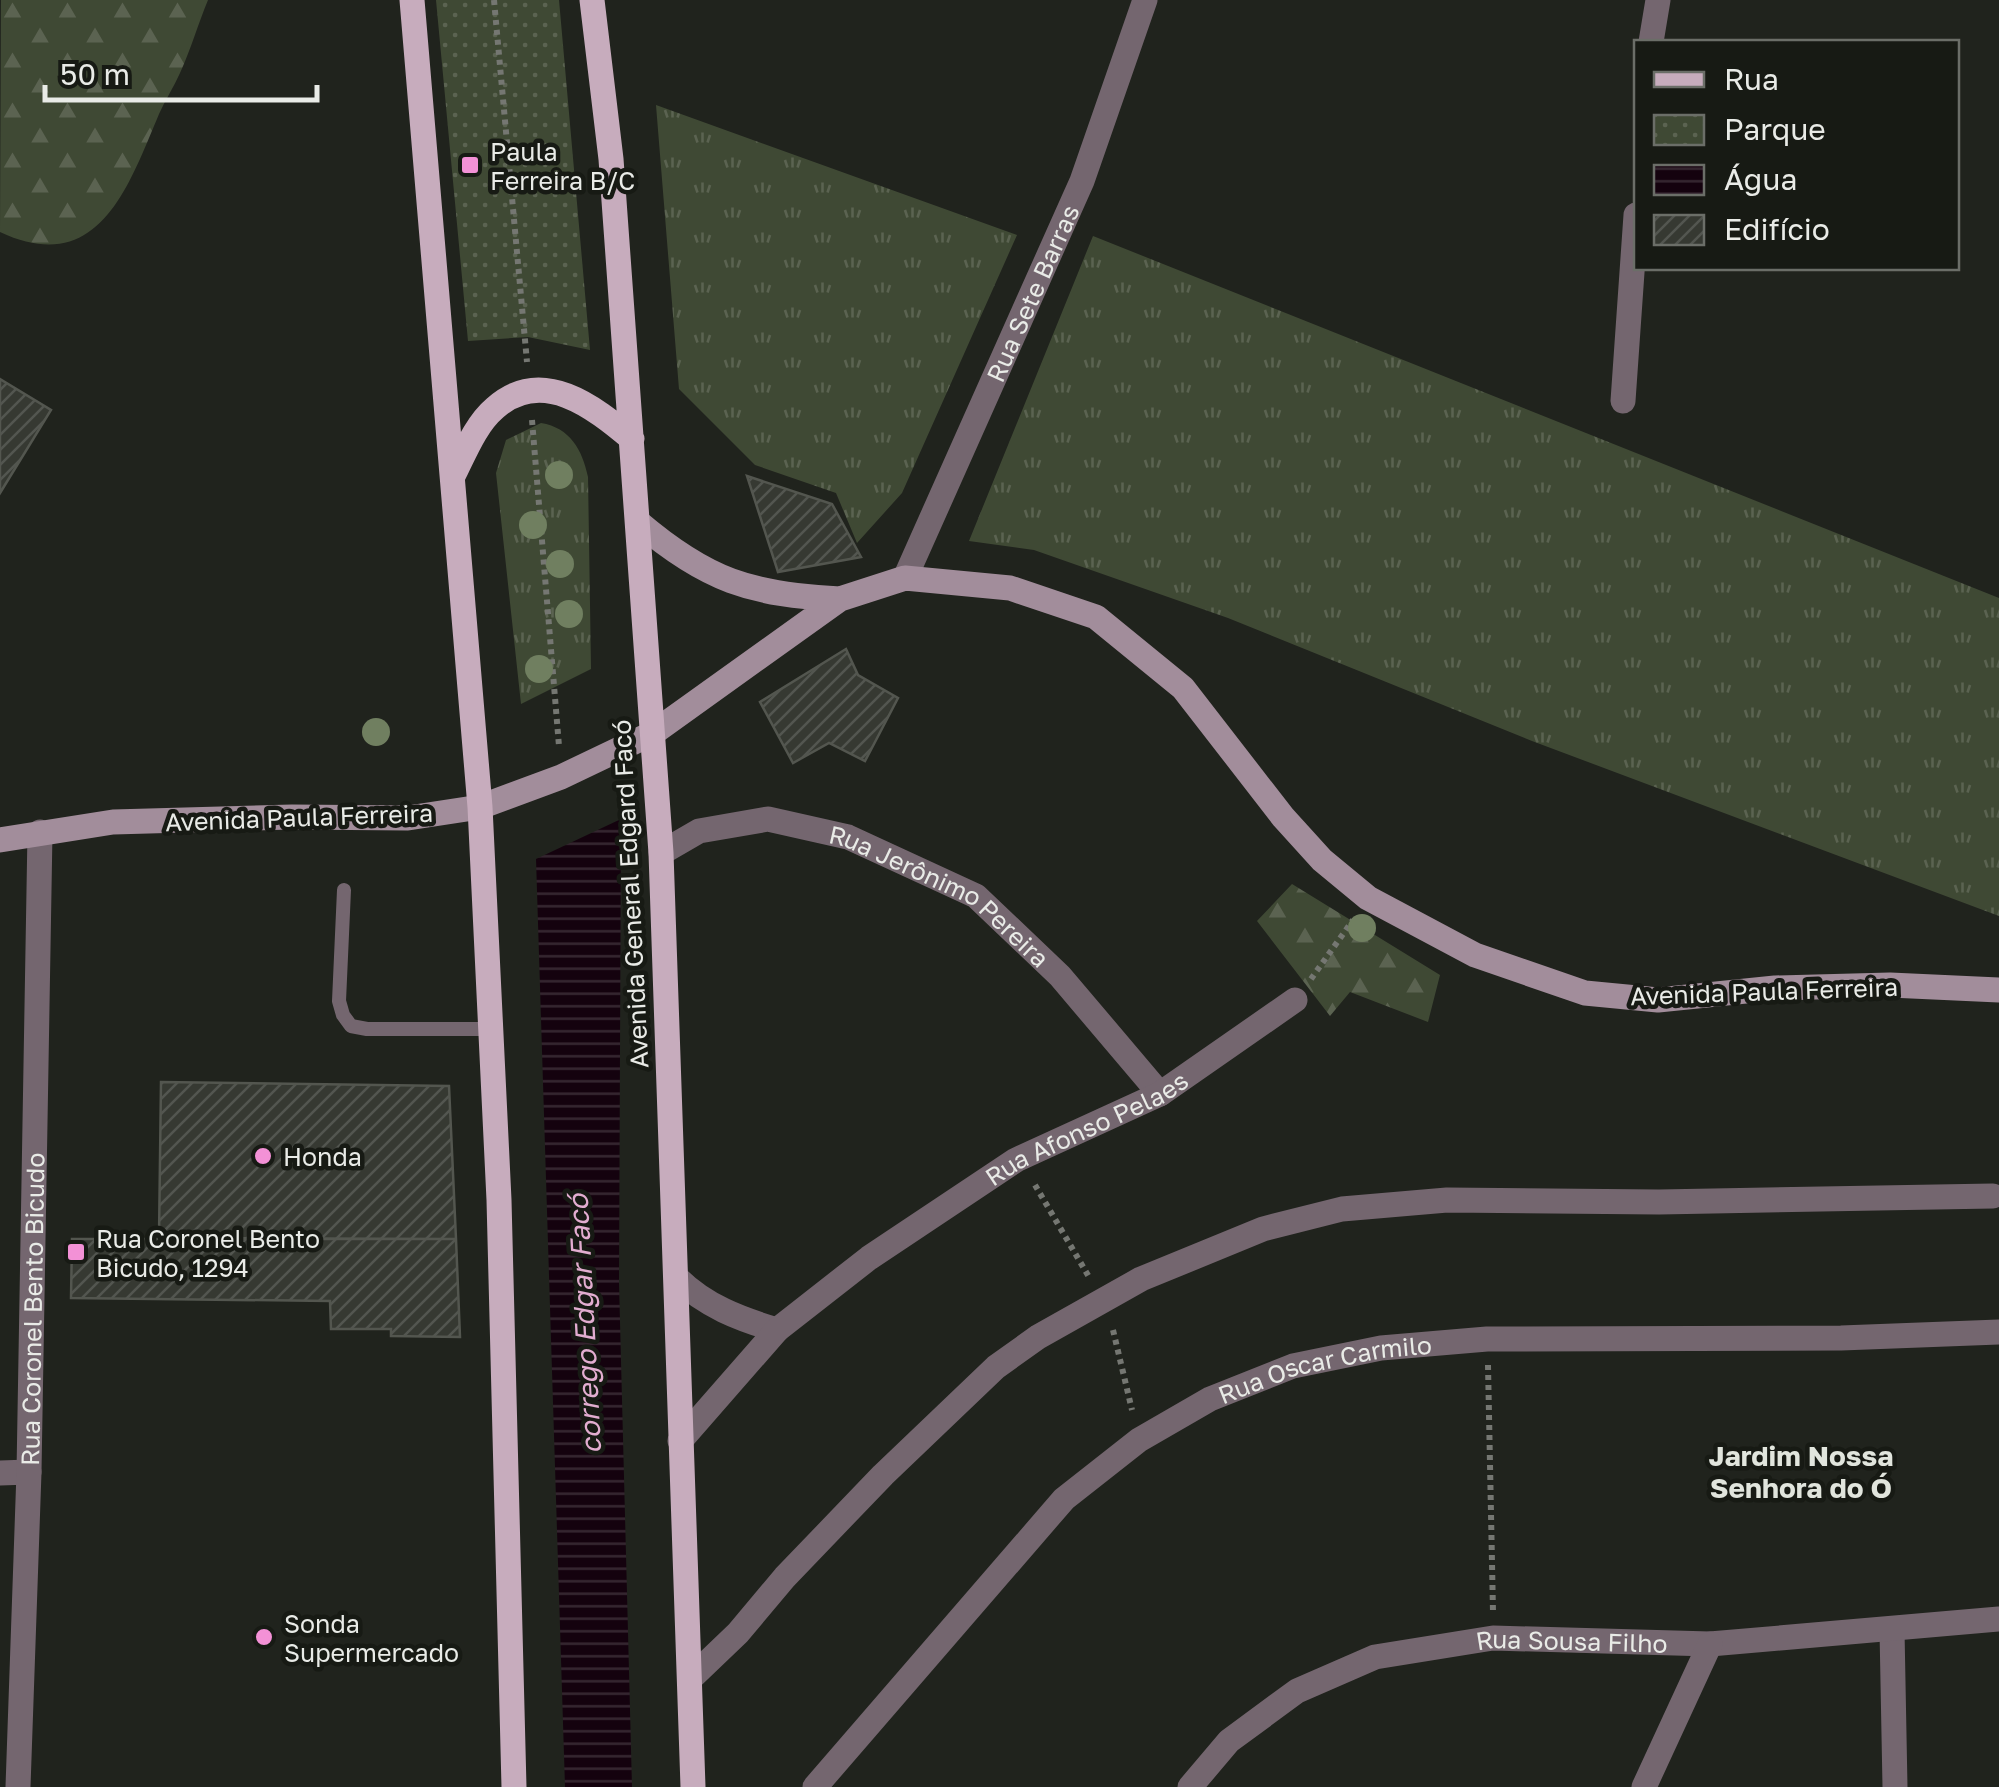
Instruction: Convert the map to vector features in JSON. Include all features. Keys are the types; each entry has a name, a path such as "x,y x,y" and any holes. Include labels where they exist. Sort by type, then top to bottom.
{"main road":[{"path":"412,0 480,807 492,1028 514,1787"},
{"name":"Avenida General Edgard Facó","path":"592,0 611,160 662,852 694,1787"},
{"path":"454,474 494,408 529,391 546,390 581,400 632,438"},
{"name":"Avenida Paula Ferreira","path":"638,522 703,570 747,589 793,597 840,599"},
{"name":"Avenida Paula Ferreira","path":"0,840 133,822 292,816 408,818 480,807 561,778 653,733 840,599 905,578 1010,588 1096,617 1183,688 1283,817 1322,860 1368,898 1476,955 1585,993 1658,1000 1775,988 1871,985 1999,990"}],"street":[{"name":"Rua Sete Barras","path":"905,578 1082,181 1145,0"},
{"path":"1651,40 1658,0"},
{"path":"1623,401 1634,244"},
{"name":"Rua Jerônimo Pereira","path":"662,852 699,831 768,819 848,837 976,896 1060,976 1160,1094"},
{"name":"Rua Coronel Bento Bicudo","path":"18,1787 40,832"},
{"name":"Rua Afonso Pelaes","path":"680,1442 777,1330 869,1258 1016,1160 1160,1094 1296,1000"},
{"path":"691,1678 738,1633 883,1475 996,1367 1142,1278 1248,1235 1342,1209 1447,1200 1659,1202 1993,1196"},
{"path":"677,1278 704,1301 777,1330"},
{"name":"Rua Oscar Carmilo","path":"815,1787 1064,1499 1139,1440 1210,1399 1293,1366 1381,1348 1487,1338 1841,1338 1999,1332"},
{"path":"0,1472 28,1472"},
{"name":"Rua Sousa Filho","path":"1190,1787 1229,1741 1296,1691 1375,1657 1493,1638 1710,1644 1999,1620"},
{"path":"1892,1630 1895,1787"},
{"path":"1644,1787 1710,1644"}],"lane":[{"path":"344,890 339,1001 342,1015 351,1026 492,1028"}],"path":[{"path":"1296,1000 1368,898"},
{"path":"1487,1338 1493,1638"}],"green space":[{"path":"1,0 208,0 180,73 121,196 105,218 85,234 62,243 34,243 0,232"},
{"path":"436,0 559,0 590,350 528,337 468,341"},
{"path":"656,105 1017,235 902,493 857,543 836,493 755,465 679,389"},
{"path":"1093,236 1999,598 1999,916 1532,741 1228,618 1034,550 969,541"},
{"path":"541,423 560,430 573,441 588,477 591,669 521,704 496,473 506,440"},
{"path":"1292,884 1440,975 1428,1022 1350,992 1330,1016 1257,921"}],"water":[{"name":"corrego Edgar Facó","path":"621,819 619,1283 632,1787 565,1787 536,859"}],"building":[{"path":"0,379 51,410 0,493"},
{"path":"747,476 832,504 861,557 778,572"},
{"path":"846,649 858,675 898,698 865,761 829,743 793,763 760,702"},
{"path":"161,1082 449,1086 456,1239 159,1238"},
{"path":"72,1239 456,1239 460,1337 391,1336 391,1329 331,1329 330,1301 71,1298"}],"place":[{"name":"Paula Ferreira B/C","path":"470,165"},
{"name":"Honda","path":"263,1156"},
{"name":"Rua Coronel Bento Bicudo, 1294","path":"76,1252"},
{"name":"Sonda Supermercado","path":"264,1637"}],"district":[{"name":"Jardim Nossa Senhora do Ó","path":"1801,1471"}]}
